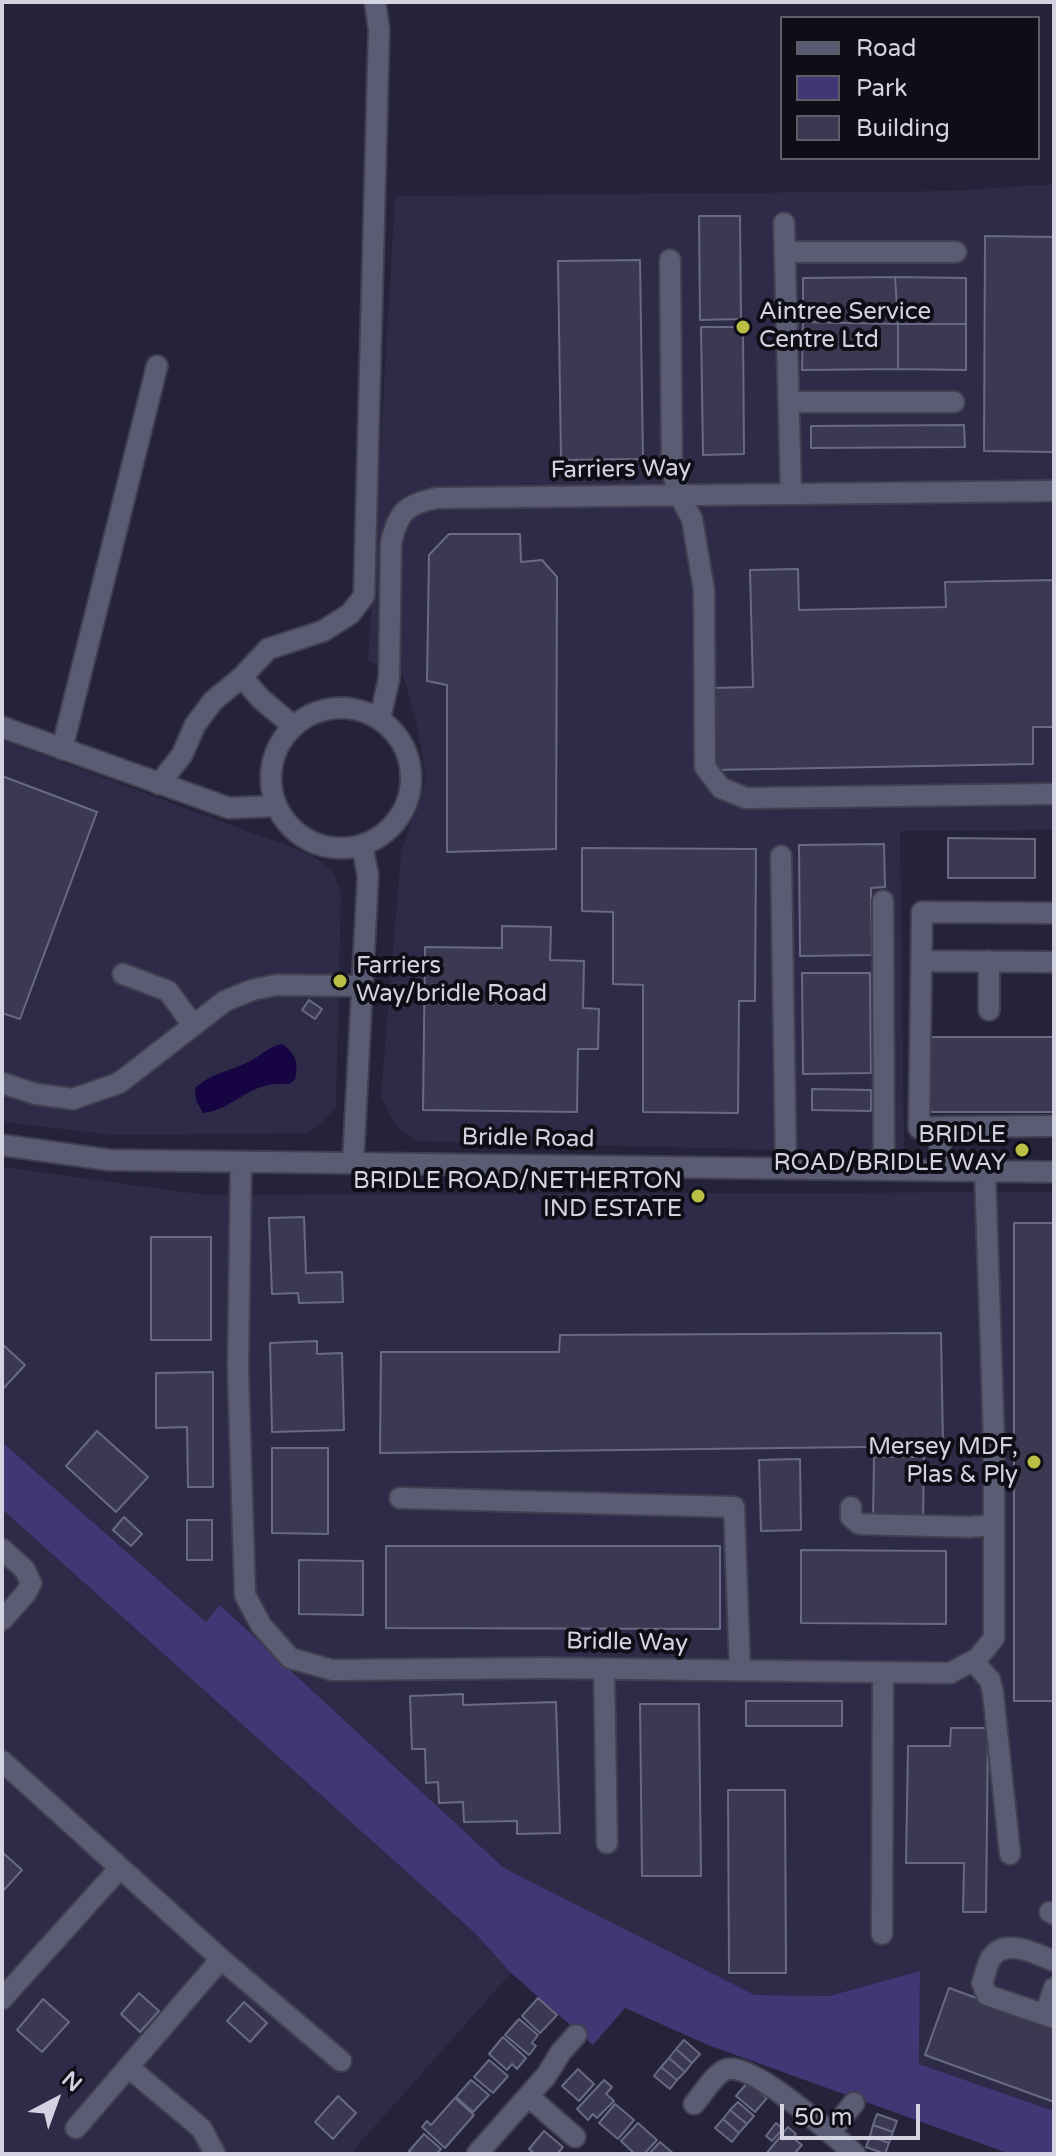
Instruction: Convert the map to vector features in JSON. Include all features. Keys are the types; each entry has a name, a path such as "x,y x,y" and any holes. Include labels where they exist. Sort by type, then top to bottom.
{"street":[{"path":"159,784 182,755 195,725 213,701 242,677 268,649 323,631 350,614 364,596 379,29 375,2"},
{"path":"784,223 791,494"},
{"path":"785,252 956,252"},
{"path":"670,260 672,470 679,495 692,519 704,590 705,767 721,788 746,798 1054,794"},
{"path":"62,749 157,366"},
{"path":"789,402 954,402"},
{"name":"Farriers Way","path":"380,718 389,679 391,543 396,521 415,502 437,498 1054,491"},
{"path":"242,677 260,698 293,726"},
{"path":"334,707 360,709 380,718 400,739 411,762 412,780 407,804 384,835 362,846 336,848 318,844 298,833 276,806 271,773 276,749 293,726 315,712 334,707"},
{"path":"2,727 229,808 276,806"},
{"path":"353,1163 368,875 362,846"},
{"path":"781,856 786,1169"},
{"path":"883,901 884,1170"},
{"path":"1054,913 922,912 919,1128 1054,1126"},
{"path":"922,961 1054,962"},
{"path":"989,961 989,1010"},
{"path":"123,974 168,991 193,1025"},
{"path":"2,1083 36,1094 73,1099 119,1083 225,1001 252,990 276,985 362,986"},
{"path":"940,1127 940,1171"},
{"name":"Bridle Road","path":"2,1145 109,1160 1054,1172"},
{"name":"Bridle Way","path":"241,1163 238,1369 245,1595 261,1625 290,1658 332,1670 604,1669 883,1673 950,1673 973,1661"},
{"path":"985,1171 994,1441 994,1638 973,1661 990,1680 993,1693 1010,1854"},
{"path":"400,1498 734,1507 740,1670"},
{"path":"851,1507 851,1517 859,1524 992,1525"},
{"path":"2,1549 25,1570 31,1583 2,1620"},
{"path":"604,1669 607,1843"},
{"path":"882,1934 883,1673"},
{"path":"2,1761 221,1959 341,2061"},
{"path":"2,1999 120,1868"},
{"path":"1054,1961 1021,1948 1001,1949 991,1958 982,1983 987,1995 1050,2016 1054,1988"},
{"path":"76,2128 221,1959"},
{"path":"477,2154 546,2076 576,2035"},
{"path":"128,2067 202,2129 215,2154"},
{"path":"694,2104 722,2072 734,2069 751,2074 784,2095 855,2154"},
{"path":"528,2096 575,2137"},
{"path":"830,2132 854,2103"}],"shaded area":[{"path":"1054,184 1054,830 900,831 904,1153 418,1141 395,1125 381,1096 401,853 426,779 417,726 404,678 368,661 395,196 950,191"},
{"path":"2,740 312,855 333,872 341,892 336,1107 321,1124 306,1133 114,1135 2,1122"},
{"path":"282,1044 295,1059 295,1080 289,1084 262,1087 225,1106 203,1113 196,1100 195,1088 209,1078 241,1066"},
{"path":"2,1167 206,1195 1054,1192 1054,2111 919,2064 920,1971 829,1996 755,1995 504,1868 221,1605 206,1622 2,1442"},
{"path":"2,1509 477,1934 511,1973 350,2154 2,2154"}],"green space":[{"path":"2,1442 206,1622 220,1605 504,1868 755,1995 829,1996 920,1971 919,2064 1054,2111 1054,2154 1010,2154 708,2045 625,2008 593,2045 511,1973 476,1934 2,1509"}],"building":[{"path":"699,216 740,216 741,319 700,320"},
{"path":"985,236 1054,237 1054,452 984,451"},
{"path":"640,260 643,459 561,460 558,261"},
{"path":"895,277 898,324 803,322 803,278"},
{"path":"895,277 966,278 966,324 898,324"},
{"path":"803,322 898,324 898,369 802,370"},
{"path":"898,324 966,324 966,370 898,369"},
{"path":"701,327 743,327 744,454 703,455"},
{"path":"964,425 965,447 811,448 811,426"},
{"path":"449,534 520,534 521,562 542,560 557,577 556,849 447,852 447,685 427,681 429,555"},
{"path":"798,569 799,610 946,607 945,582 1054,580 1054,727 1033,727 1033,764 715,770 713,688 753,687 750,570"},
{"path":"2,776 97,812 20,1019 2,1013"},
{"path":"948,838 1035,839 1035,878 948,878"},
{"path":"884,844 885,887 871,888 872,955 800,956 799,845"},
{"path":"582,848 756,849 755,1001 739,1001 738,1113 643,1112 643,985 613,984 613,912 582,911"},
{"path":"502,926 551,927 550,960 584,961 583,1008 599,1009 598,1049 578,1049 577,1112 423,1110 425,947 502,948"},
{"path":"802,973 870,973 871,1073 803,1074"},
{"path":"309,1000 322,1009 315,1019 302,1010"},
{"path":"930,1037 1054,1037 1054,1112 928,1112"},
{"path":"812,1089 871,1090 871,1111 812,1110"},
{"path":"304,1217 306,1273 342,1272 343,1302 299,1303 298,1293 272,1294 269,1218"},
{"name":"Mersey MDF, Plas & Ply","path":"1014,1223 1054,1223 1054,1701 1014,1701"},
{"path":"151,1237 211,1237 211,1340 151,1340"},
{"path":"941,1333 943,1446 380,1453 381,1352 559,1352 560,1335"},
{"path":"317,1341 317,1354 342,1353 344,1430 272,1432 270,1343"},
{"path":"2,1344 25,1365 2,1390"},
{"path":"213,1372 213,1487 188,1487 187,1427 156,1428 156,1373"},
{"path":"97,1431 148,1477 116,1512 66,1466"},
{"path":"272,1448 328,1448 328,1534 272,1533"},
{"path":"874,1457 924,1457 923,1521 873,1520"},
{"path":"800,1459 801,1530 761,1531 759,1460"},
{"path":"124,1517 142,1534 131,1546 113,1530"},
{"path":"187,1520 212,1520 212,1560 187,1560"},
{"path":"386,1546 720,1546 720,1629 386,1628"},
{"path":"801,1550 946,1551 946,1624 801,1623"},
{"path":"299,1560 363,1561 363,1615 299,1614"},
{"path":"463,1694 463,1705 556,1702 560,1833 517,1834 517,1821 464,1822 463,1802 439,1803 438,1782 426,1783 425,1749 412,1749 410,1696"},
{"path":"746,1701 842,1701 842,1726 746,1726"},
{"path":"640,1704 699,1704 701,1876 642,1876"},
{"path":"951,1728 988,1728 986,1912 963,1912 964,1863 906,1863 908,1746 950,1746"},
{"path":"728,1790 785,1790 786,1973 729,1973"},
{"path":"2,1852 22,1870 2,1892"},
{"path":"949,1988 1054,2026 1054,2102 925,2055"},
{"path":"139,1993 159,2011 140,2032 121,2014"},
{"path":"538,1998 557,2015 540,2033 522,2016"},
{"path":"43,1999 69,2022 42,2052 17,2030"},
{"path":"244,2002 267,2023 250,2042 227,2021"},
{"path":"519,2019 538,2035 532,2043 536,2046 529,2055 505,2035"},
{"path":"503,2037 526,2058 517,2069 512,2064 507,2070 489,2054"},
{"path":"684,2040 700,2054 692,2063 676,2049"},
{"path":"676,2049 692,2063 685,2072 669,2058"},
{"path":"669,2058 685,2072 677,2080 661,2067"},
{"path":"489,2060 508,2076 493,2093 474,2077"},
{"path":"661,2067 677,2080 670,2089 654,2076"},
{"path":"578,2069 594,2084 579,2101 562,2086"},
{"path":"471,2080 489,2095 473,2112 456,2097"},
{"path":"604,2080 612,2087 606,2094 614,2101 597,2118 593,2114 588,2120 577,2109"},
{"path":"748,2082 767,2098 755,2112 736,2096"},
{"path":"338,2096 356,2113 333,2139 315,2122"},
{"path":"455,2098 474,2115 445,2148 422,2127 427,2121 431,2125"},
{"path":"738,2102 754,2116 747,2124 730,2110"},
{"path":"615,2104 634,2120 618,2139 599,2123"},
{"path":"730,2110 747,2124 739,2133 723,2119"},
{"path":"877,2114 897,2121 893,2132 873,2125"},
{"path":"723,2119 739,2133 732,2142 715,2128"},
{"path":"638,2123 657,2140 644,2154 635,2154 621,2141"},
{"path":"776,2123 783,2129 772,2141 766,2136"},
{"path":"873,2125 893,2132 889,2143 870,2136"},
{"path":"788,2127 796,2134 793,2138 802,2145 794,2154 766,2154"},
{"path":"544,2131 563,2147 557,2154 535,2154 529,2149"},
{"path":"424,2134 441,2149 436,2154 413,2154 409,2151"},
{"path":"870,2136 889,2143 885,2154 866,2147"},
{"path":"660,2142 674,2154 649,2154"}],"place":[{"name":"Aintree Service Centre Ltd","path":"743,327"},
{"name":"Farriers Way/bridle Road","path":"340,981"},
{"name":"BRIDLE ROAD/BRIDLE WAY","path":"1022,1150"},
{"name":"BRIDLE ROAD/NETHERTON IND ESTATE","path":"698,1196"},
{"name":"Mersey MDF, Plas & Ply","path":"1034,1462"}]}
